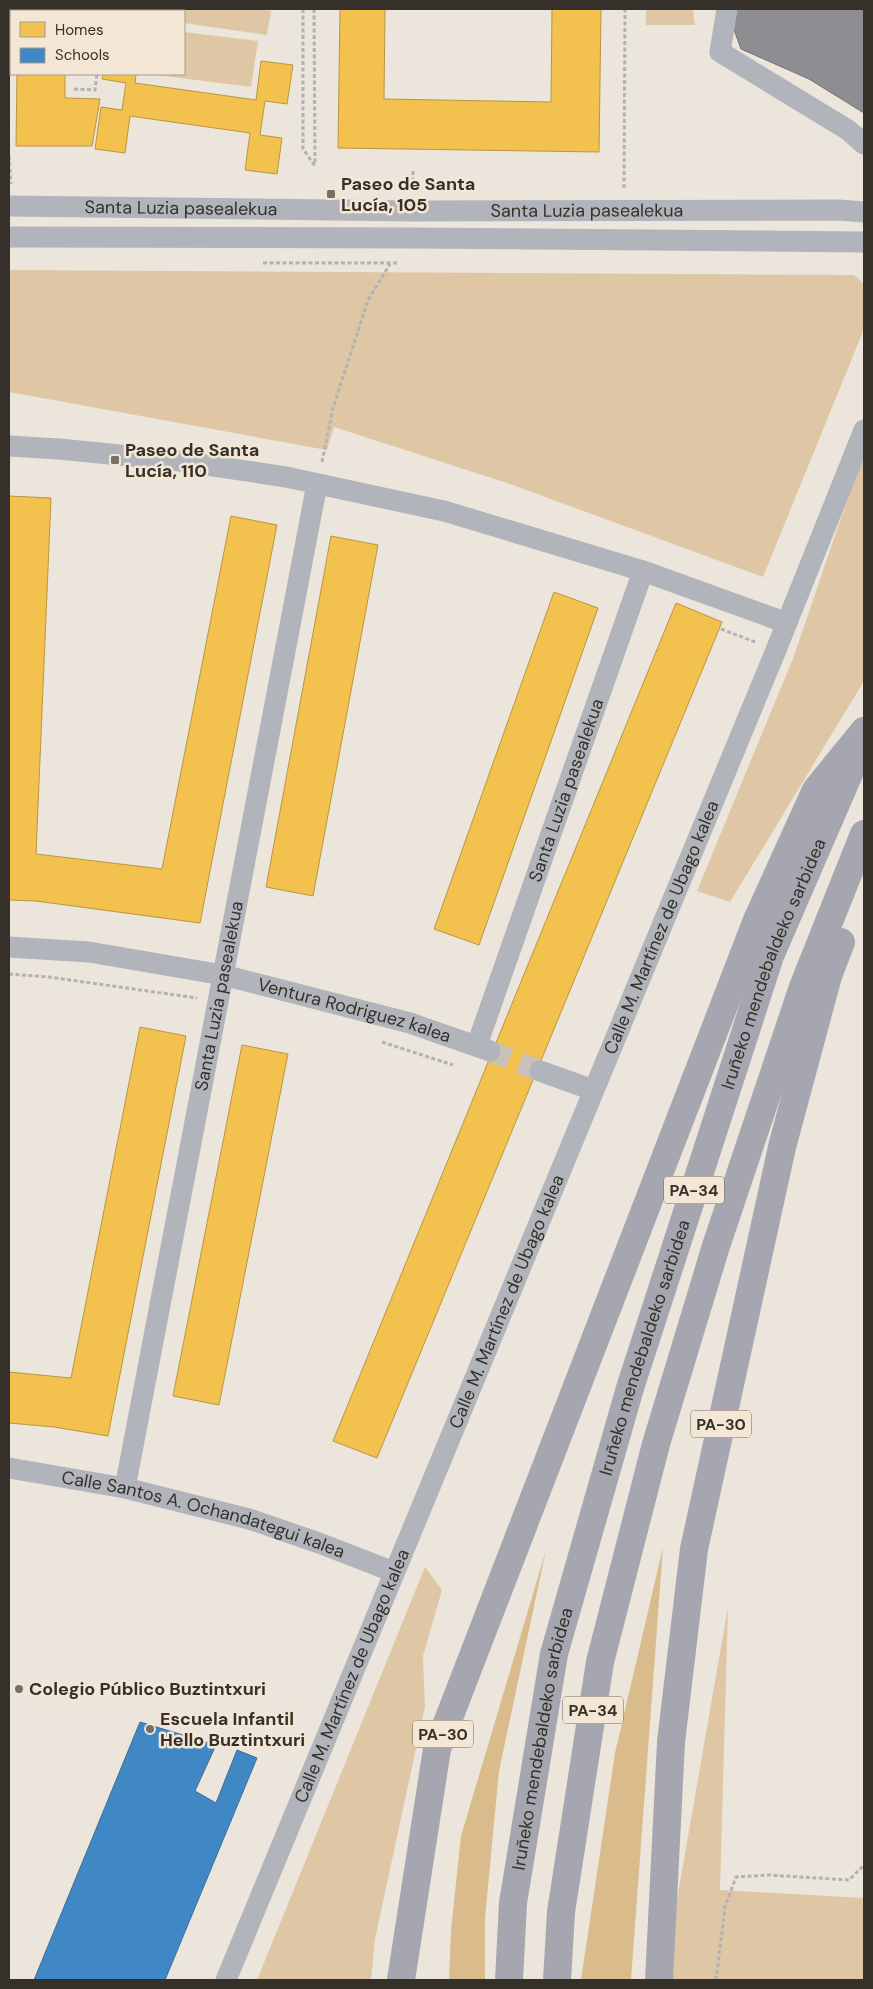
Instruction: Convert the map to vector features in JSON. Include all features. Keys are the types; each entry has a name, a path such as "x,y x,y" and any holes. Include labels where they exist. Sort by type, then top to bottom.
{"highway":[{"name":"PA-30","path":"401,1980 437,1749 757,920 816,790 864,731"},
{"name":"Iruñeko mendebaldeko sarbidea","path":"509,1980 513,1903 554,1654 630,1388 770,956 864,738"},
{"name":"Iruñeko mendebaldeko sarbidea","path":"557,1980 560,1912 600,1662 656,1444 716,1246 803,987 864,834"},
{"name":"PA-30","path":"659,1980 671,1742 694,1549 782,1147 828,976 864,883"},
{"name":"PA-30","path":"418,1980 431,1848 464,1718 533,1501"}],"street":[{"path":"727,9 720,52 848,130 864,144"},
{"name":"Santa Luzia pasealekua","path":"9,206 412,211 864,212"},
{"name":"Santa Luzia pasealekua","path":"9,237 864,242"},
{"name":"Calle M. Martínez de Ubago kalea","path":"226,1980 787,623 864,430"},
{"path":"9,446 180,461 286,477 444,511 643,570 787,623"},
{"name":"Santa Luzia pasealekua","path":"125,1488 317,484"},
{"name":"Santa Luzia pasealekua","path":"484,1048 643,570"},
{"name":"Ventura Rodriguez kalea","path":"9,947 89,952 223,976 410,1022 484,1048"},
{"path":"540,1071 593,1090"},
{"name":"Calle Santos A. Ochandategui kalea","path":"9,1468 125,1488 249,1519 394,1572"}],"path":[{"path":"304,9 303,149 315,166 314,9"},
{"path":"624,211 625,9"},
{"path":"74,89 95,90 97,75"},
{"path":"317,484 333,408 368,300 393,259"},
{"path":"721,629 756,642"},
{"path":"9,974 116,985 218,1001"},
{"name":"Ventura Rodriguez kalea","path":"380,1041 454,1065"},
{"path":"716,1980 725,1907 736,1877 769,1875 849,1880 864,1865"}],"shaded area":[{"path":"253,9 271,11 267,35 185,23 185,10"},
{"path":"646,9 693,9 695,25 646,25"},
{"path":"185,32 258,41 251,87 157,75 185,75"},
{"path":"9,270 854,275 864,284 864,329 763,577 510,484 334,427 327,450 9,392"},
{"path":"864,450 864,681 730,902 697,891 794,656"},
{"path":"663,1547 631,1980 581,1980 615,1753"},
{"path":"546,1550 499,1771 485,1918 485,1980 449,1980 451,1930 461,1836"},
{"path":"425,1567 442,1590 423,1656 425,1707 375,1939 371,1980 257,1980"},
{"path":"728,1607 720,1890 864,1898 864,1980 663,1980"}],"building: Homes":[{"path":"17,9 65,9 65,10"},
{"path":"340,9 385,9 384,99 551,102 552,9 601,9 599,152 338,148"},
{"path":"261,61 293,65 287,104 265,101 260,135 282,138 277,174 245,170 250,133 130,116 125,153 95,149 101,107 122,110 126,83 102,79 103,75 136,75 135,83 256,100"},
{"path":"17,75 65,75 65,98 100,99 92,146 16,146"},
{"path":"9,496 51,498 36,854 162,869 231,516 277,525 200,923 36,901 9,900"},
{"path":"331,536 378,545 313,896 266,887"},
{"path":"554,592 598,608 479,945 434,929"},
{"path":"676,603 722,622 377,1458 333,1441"},
{"path":"140,1027 186,1036 108,1436 54,1427 9,1423 9,1372 71,1378"},
{"path":"242,1045 288,1054 219,1405 173,1396"}],"building: Schools":[{"name":"Escuela Infantil Hello Buztintxuri","path":"140,1722 216,1745 195,1791 216,1803 237,1750 257,1758 165,1980 34,1980"}],"building: Industry":[{"path":"736,9 864,9 864,113 809,79 741,49 733,27"}],"tunnel":[{"path":"490,1051 540,1071"}],"place":[{"name":"Paseo de Santa Lucía, 105","path":"331,194"},
{"name":"Paseo de Santa Lucía, 110","path":"115,460"},
{"name":"Colegio Público Buztintxuri","path":"19,1689"},
{"name":"Escuela Infantil Hello Buztintxuri","path":"150,1729"}]}
